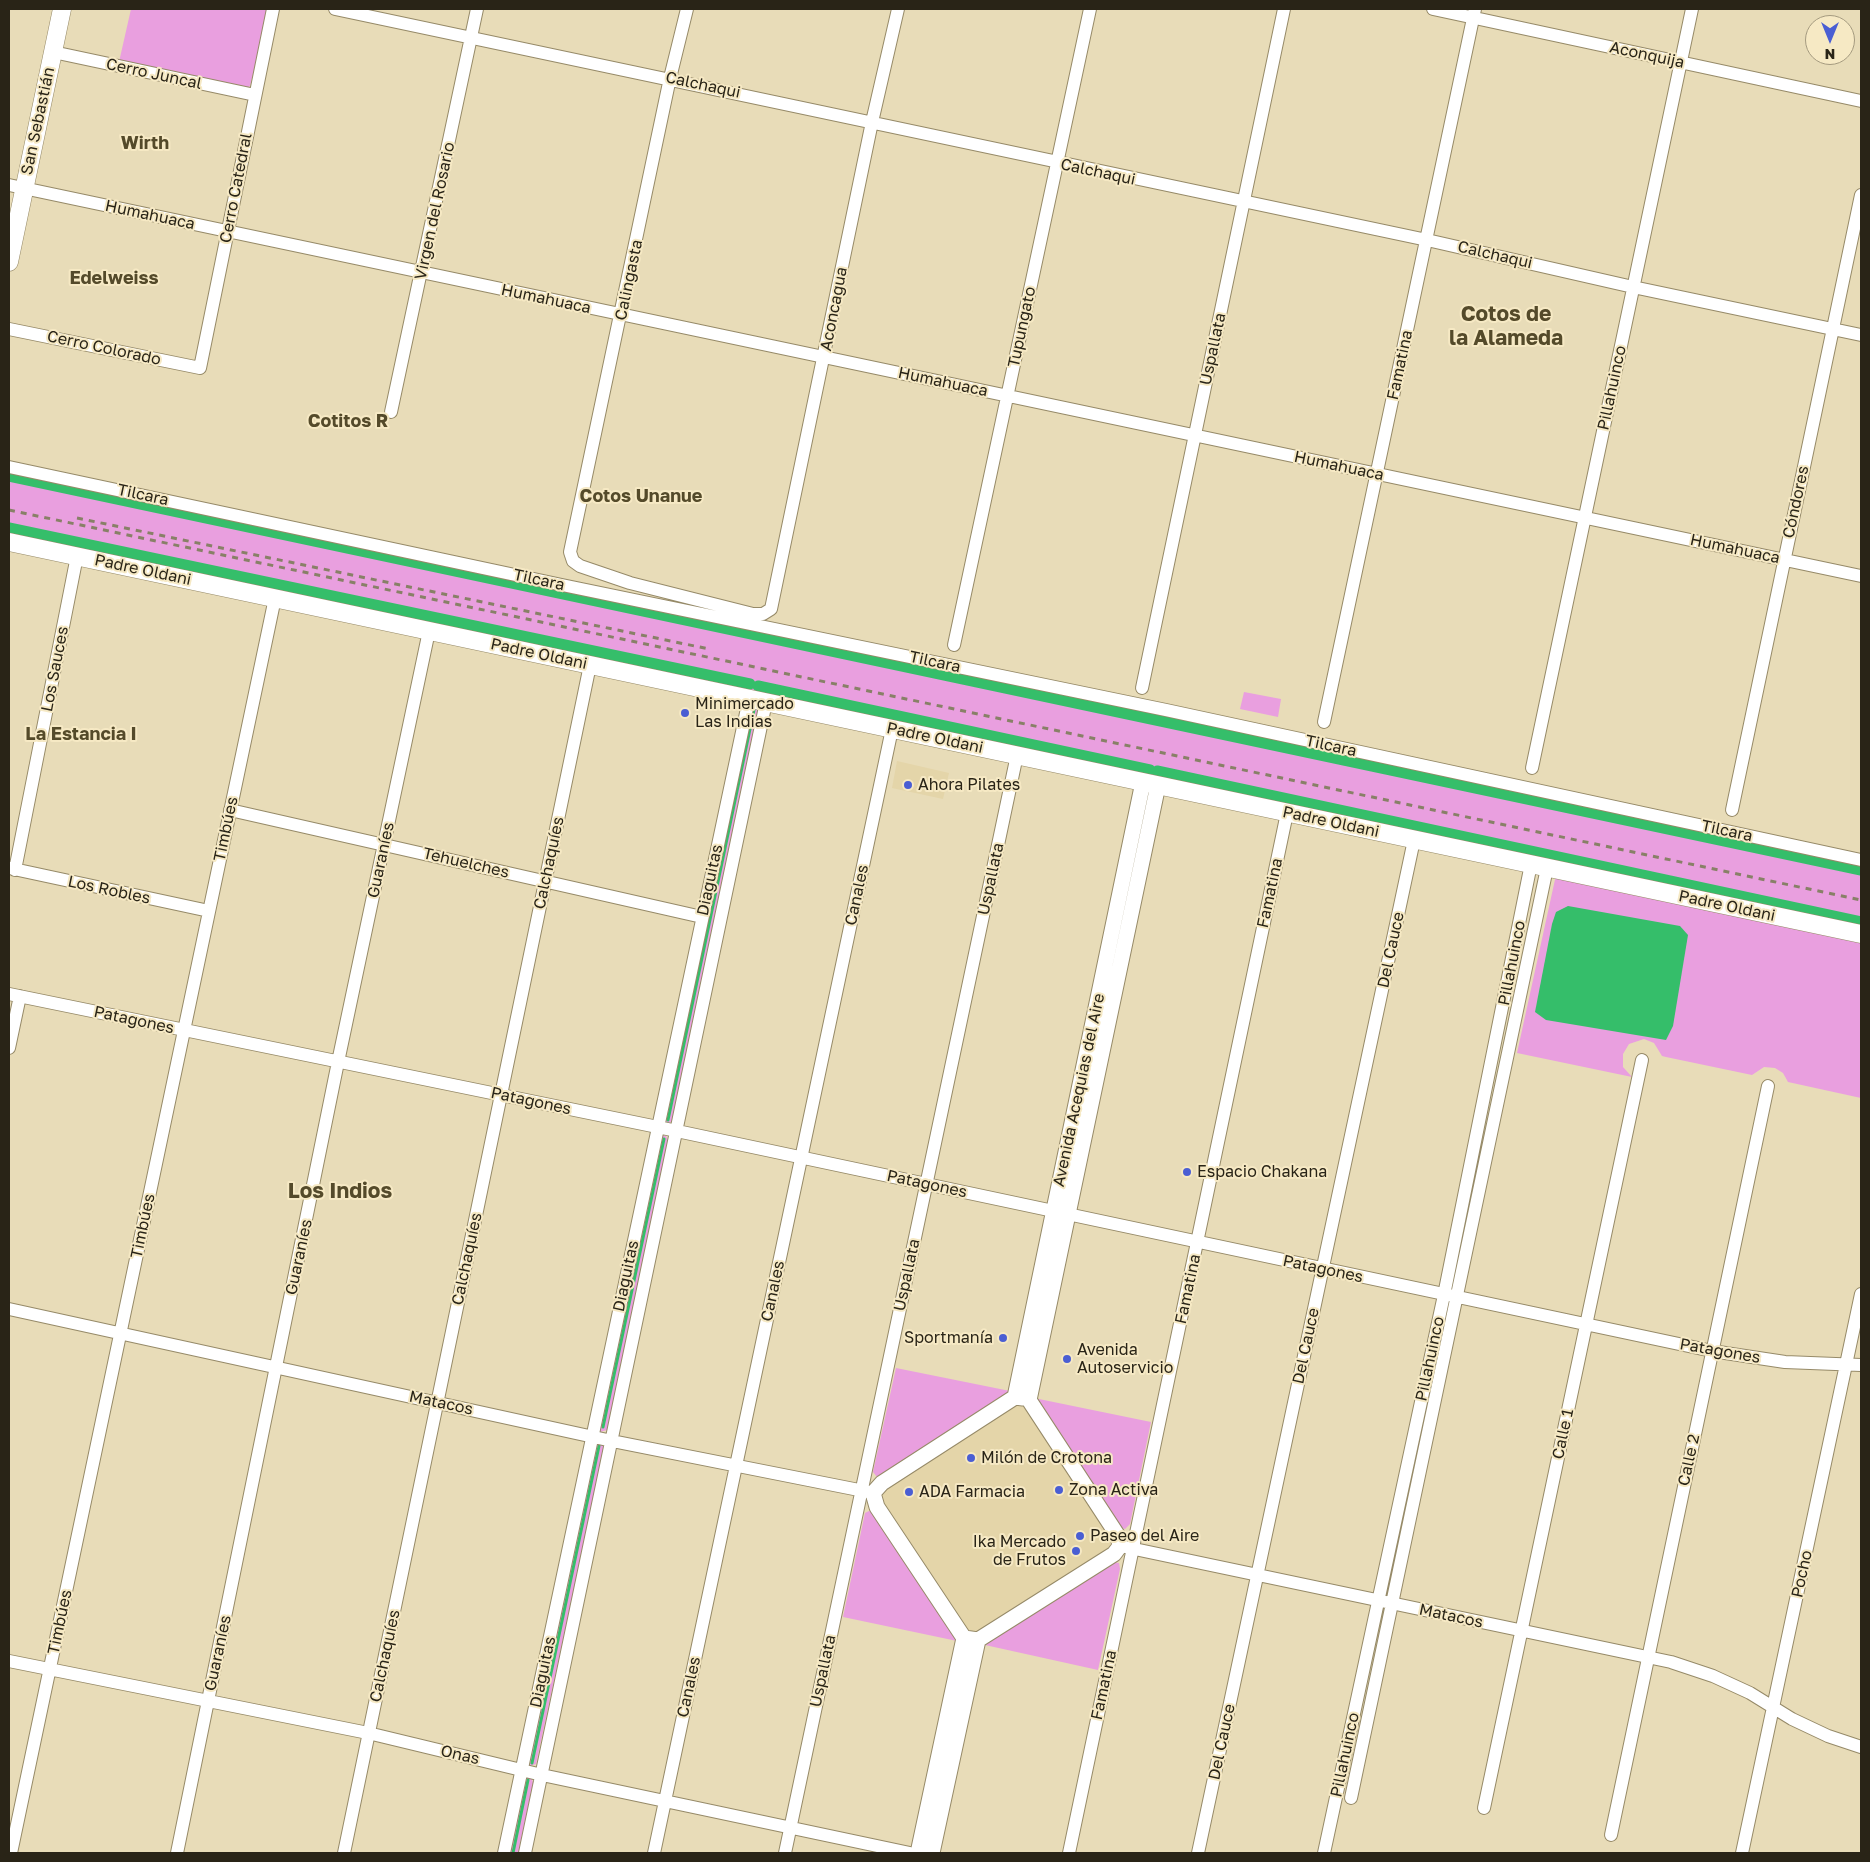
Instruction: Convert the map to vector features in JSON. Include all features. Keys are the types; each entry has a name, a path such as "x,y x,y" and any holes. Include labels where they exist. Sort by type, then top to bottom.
{"main road":[{"name":"San Sebastián","path":"9,262 16,187 53,52 62,9"},
{"name":"Padre Oldani","path":"9,542 1861,934"}],"street":[{"name":"Cerro Catedral","path":"200,368 273,9"},
{"name":"Calchaqui","path":"335,9 670,78 1861,335"},
{"name":"Virgen del Rosario","path":"391,412 477,9"},
{"name":"Calingasta","path":"570,552 622,315 670,78 687,9"},
{"name":"Aconcagua","path":"771,609 825,357 872,122 898,9"},
{"name":"Tupungato","path":"954,645 1090,9"},
{"name":"Uspallata","path":"1142,688 1284,9"},
{"name":"Aconquija","path":"1433,9 1474,13 1680,62 1861,100"},
{"name":"Pillahuinco","path":"1532,768 1692,9"},
{"name":"Famatina","path":"1324,722 1474,13"},
{"name":"Cerro Juncal","path":"53,52 254,95"},
{"name":"Humahuaca","path":"16,187 1861,576"},
{"name":"Cóndores","path":"1732,810 1861,195"},
{"name":"Cerro Colorado","path":"9,328 200,368"},
{"name":"Tilcara","path":"9,467 562,585 1166,710 1861,860"},
{"name":"Tilcara","path":"570,552 573,561 580,566 630,583 753,614 763,614 771,609"},
{"name":"Los Sauces","path":"12,869 77,556"},
{"name":"Timbúes","path":"11,1853 274,598"},
{"name":"Guaraníes","path":"177,1853 338,1062 429,631"},
{"name":"Calchaquíes","path":"344,1853 590,665"},
{"name":"Diaguitas","path":"504,1853 749,699"},
{"name":"Diaguitas","path":"525,1853 766,702"},
{"name":"Canales","path":"654,1853 892,729"},
{"name":"Uspallata","path":"785,1853 867,1492 926,1184 1017,755"},
{"name":"Avenida Acequias del Aire","path":"1022,1398 1151,784"},
{"name":"Tehuelches","path":"230,810 702,917"},
{"name":"Famatina","path":"1069,1853 1127,1548 1197,1242 1287,813"},
{"name":"Del Cauce","path":"1198,1853 1414,840"},
{"name":"Pillahuinco","path":"1351,1798 1392,1603 1450,1296 1539,866"},
{"name":"Los Robles","path":"12,869 209,911"},
{"name":"Patagones","path":"14,995 658,1127 1712,1351 1785,1362 1861,1365"},
{"path":"9,1048 14,995"},
{"name":"Calle 1","path":"1484,1808 1642,1060"},
{"name":"Calle 2","path":"1611,1835 1768,1086"},
{"name":"Pocho","path":"1742,1853 1861,1294"},
{"name":"Pillahuinco","path":"1324,1853 1377,1600 1450,1296"},
{"name":"Matacos","path":"9,1309 593,1436 867,1492"},
{"path":"918,1853 971,1639 1127,1548 1022,1398 867,1492 971,1639 932,1853"},
{"name":"Matacos","path":"1127,1548 1648,1657 1713,1676 1750,1693 1773,1708 1828,1736 1861,1748"},
{"name":"Onas","path":"9,1661 368,1733 542,1775 910,1853"}],"shaded area":[{"path":"131,9 269,9 250,86 247,88 119,62"},
{"path":"9,467 1861,860 1861,934 9,542"},
{"path":"1244,692 1281,699 1278,717 1240,709"},
{"path":"750,708 758,708 672,1121 668,1124 663,1122"},
{"path":"897,761 949,773 943,799 892,788"},
{"path":"1556,875 1861,940 1861,1098 1788,1082 1783,1073 1775,1068 1764,1067 1752,1075 1662,1056 1654,1043 1644,1039 1629,1044 1623,1054 1623,1067 1632,1077 1517,1053"},
{"path":"1568,906 1680,926 1688,935 1673,1026 1666,1040 1546,1020 1535,1012 1552,924 1556,912"},
{"path":"662,1135 666,1136 668,1141 607,1430 600,1432 598,1430"},
{"path":"896,1368 1010,1391 883,1477 877,1477 873,1472"},
{"path":"1034,1398 1151,1422 1130,1524 1125,1529 1119,1527"},
{"path":"1013,1405 1026,1407 1111,1537 1110,1547 1108,1551 993,1626 971,1635 880,1503 882,1490"},
{"path":"595,1443 603,1444 604,1448 536,1764 530,1766 527,1764"},
{"path":"869,1511 874,1512 957,1641 843,1617 865,1513"},
{"path":"1113,1562 1119,1563 1120,1569 1098,1670 985,1645"},
{"path":"527,1777 532,1779 533,1783 518,1853 507,1853"}],"waterway":[{"path":"9,476 1861,870"},
{"path":"9,528 750,684"},
{"path":"758,686 1150,770"},
{"path":"668,1120 754,710"},
{"path":"1157,771 1861,922"},
{"path":"603,1427 664,1139"},
{"path":"532,1763 599,1446"},
{"path":"513,1853 528,1780"}],"railway":[{"path":"9,510 1861,900"},
{"path":"77,518 709,649"}],"place":[{"name":"Minimercado Las Indias","path":"685,713"},
{"name":"Ahora Pilates","path":"908,785"},
{"name":"Espacio Chakana","path":"1187,1172"},
{"name":"Sportmanía","path":"1003,1338"},
{"name":"Avenida Autoservicio","path":"1067,1359"},
{"name":"Milón de Crotona","path":"971,1458"},
{"name":"Zona Activa","path":"1059,1490"},
{"name":"ADA Farmacia","path":"909,1492"},
{"name":"Paseo del Aire","path":"1080,1536"},
{"name":"Ika Mercado de Frutos","path":"1076,1551"}],"district":[{"name":"Wirth","path":"145,143"},
{"name":"Edelweiss","path":"114,278"},
{"name":"Cotos de la Alameda","path":"1506,326"},
{"name":"Cotitos R","path":"348,421"},
{"name":"Cotos Unanue","path":"641,496"},
{"name":"La Estancia I","path":"81,734"},
{"name":"Los Indios","path":"340,1191"}]}
